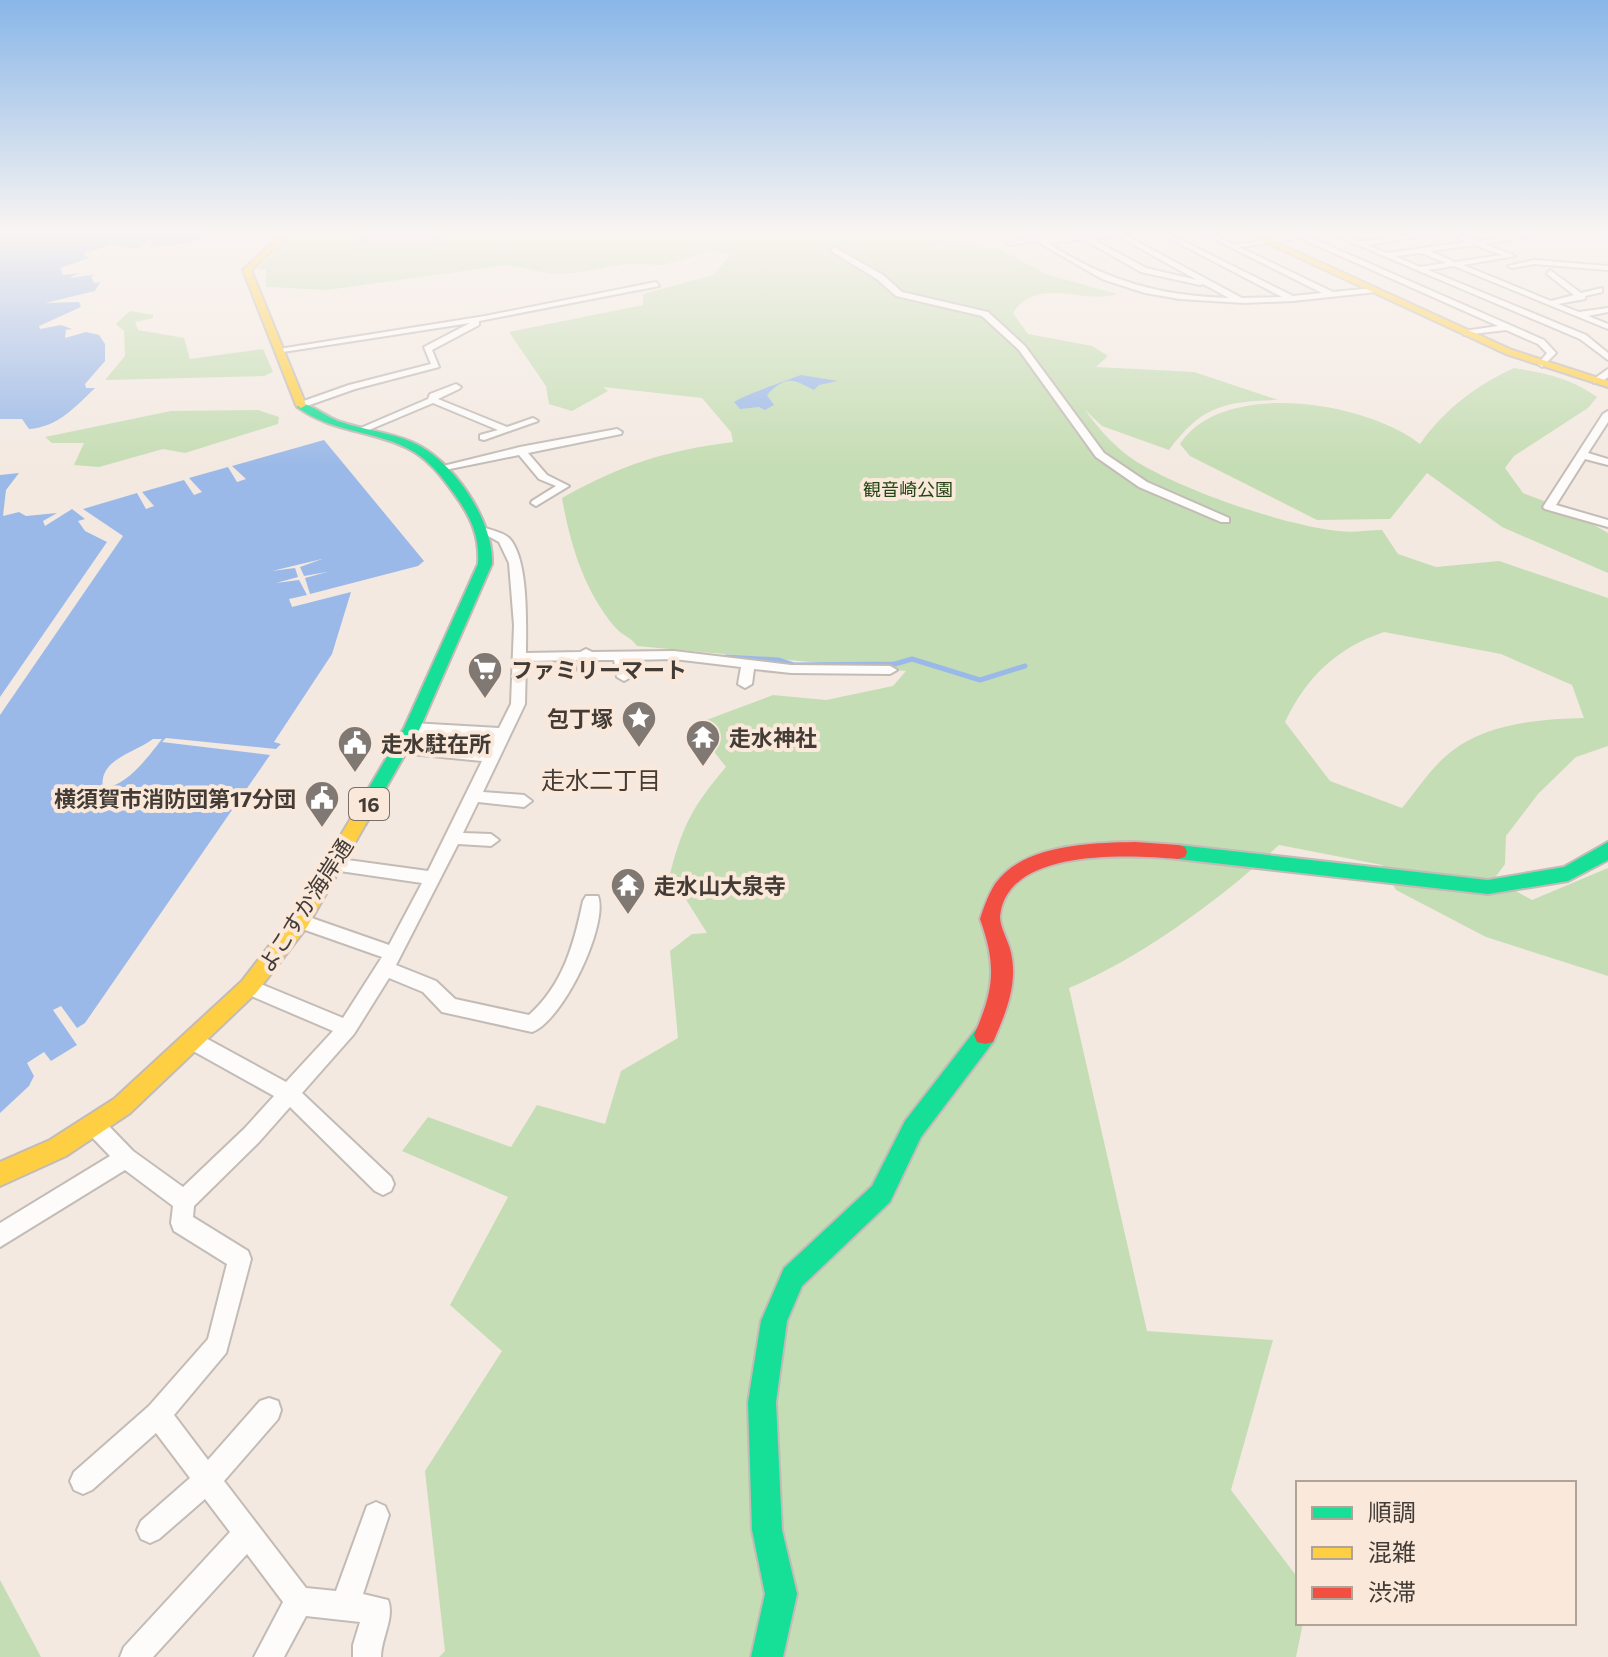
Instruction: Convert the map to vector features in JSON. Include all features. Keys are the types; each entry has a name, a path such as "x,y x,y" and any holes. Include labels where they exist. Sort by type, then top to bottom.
{"main road":[{"path":"264,311 301,405 320,419 412,446 440,468 480,518 485,531"},
{"path":"1420,311 1542,364 1604,379"},
{"name":"よこすか海岸通","path":"0,1174 95,1126 193,1041 249,987 300,921 412,728 485,564 485,531"},
{"path":"767,1657 781,1594 767,1530 762,1402 774,1321 793,1277 881,1194 913,1129 986,1034 1003,991 1004,953 990,919 1003,886 1027,867 1055,857 1130,847 1488,887 1538,883 1571,874 1608,849"}],"street":[{"path":"283,349 519,311"},
{"path":"974,311 996,321 1030,355 1042,378 1099,454 1159,492 1225,520"},
{"path":"1471,311 1550,348 1551,358 1542,364"},
{"path":"1521,311 1597,346 1608,357"},
{"path":"1571,311 1608,327"},
{"path":"1467,333 1600,311"},
{"path":"301,405 352,387 439,368 427,349 485,318"},
{"path":"434,324 451,336"},
{"path":"433,400 433,396 456,387"},
{"path":"361,430 433,400 507,430"},
{"path":"1608,414 1549,507 1608,524"},
{"path":"484,437 533,421"},
{"path":"440,468 617,432"},
{"path":"593,437 603,450"},
{"path":"520,450 543,477 564,486 536,503"},
{"path":"1583,455 1608,462"},
{"path":"485,458 491,471"},
{"path":"83,1481 158,1415 218,1345 240,1259 182,1223 184,1201 290,1094 347,1028 389,962 518,704 515,563 504,540 485,531"},
{"path":"485,564 515,563"},
{"path":"519,657 586,653 674,655 748,665 890,670"},
{"path":"585,670 586,653"},
{"path":"620,654 624,677"},
{"path":"745,684 748,665"},
{"path":"412,728 503,733"},
{"path":"401,748 489,757"},
{"path":"471,796 524,801"},
{"path":"452,838 491,840"},
{"path":"333,864 433,878"},
{"path":"300,921 389,962 445,996 449,1006 532,1024 555,1007 584,940 592,901"},
{"path":"249,987 347,1028"},
{"path":"193,1041 290,1094 383,1184"},
{"path":"95,1126 126,1158 184,1201"},
{"path":"0,1236 126,1158"},
{"path":"150,1530 209,1478 269,1410"},
{"path":"158,1415 209,1478 299,1601 378,1610 367,1645 367,1657"},
{"path":"346,1604 376,1515"},
{"path":"134,1657 248,1533"},
{"path":"268,1657 299,1601"}],"green space":[{"path":"130,311 153,315 153,318 135,322 138,330 184,338 190,359 263,349 273,372 264,376 105,380 125,356 124,331 116,324"},
{"name":"観音崎公園","path":"612,311 1015,311 1028,334 1092,346 1108,356 1096,367 1194,372 1278,400 1243,402 1216,409 1192,424 1169,450 1102,426 1085,410 1122,451 1157,473 1207,495 1291,522 1339,531 1382,530 1398,554 1436,567 1499,561 1608,598 1608,746 1576,757 1538,794 1506,836 1505,864 1494,879 1532,900 1608,868 1608,976 1486,937 1396,890 1382,865 1279,845 1180,925 1124,960 1069,988 1147,1331 1273,1340 1231,1490 1296,1575 1296,1625 1303,1625 1296,1657 439,1657 445,1651 425,1471 502,1351 450,1305 508,1197 402,1151 428,1117 511,1147 537,1105 605,1124 621,1071 678,1038 670,951 692,934 707,933 670,874 690,816 726,767 693,725 773,695 826,700 893,686 906,671 637,646 620,632 603,612 586,582 569,532 562,498 644,461 733,442 731,432 702,398 603,387 608,391 572,411 549,404 546,386 509,332","holes":["1384,632 1501,654 1572,685 1584,718 1515,724 1482,734 1438,763 1402,808 1330,781 1285,722 1303,691 1325,666 1352,646"]},
{"path":"1514,368 1557,377 1597,397 1588,408 1514,456 1505,468 1523,493 1568,510 1608,533 1608,573 1502,527 1427,473 1390,519 1317,520 1190,456 1180,444 1200,423 1228,410 1261,404 1296,404 1332,408 1366,417 1396,429 1420,444 1439,420 1461,400"},
{"path":"258,410 279,417 278,424 185,453 163,449 99,467 74,465 84,443 52,443 45,437 171,411"},
{"path":"0,1580 41,1657 0,1657"}],"water":[{"path":"0,311 71,311 39,326 40,329 61,325 72,329 66,330 65,338 86,332 99,335 105,344 105,361 85,384 86,388 95,388 73,409 49,424 29,429 22,419 0,419"},
{"path":"801,375 838,381 819,385 814,390 786,381 767,395 774,405 765,410 759,407 740,409 734,402 757,392"},
{"path":"324,440 424,561 418,566 310,594 305,578 327,572 304,576 300,567 322,559 272,571 295,568 298,577 276,583 299,580 307,595 289,599 292,607 351,592 332,654 274,742 281,744 276,749 166,738 162,742 270,755 85,1023 77,1028 61,1006 53,1010 77,1045 51,1061 44,1052 27,1063 34,1076 29,1086 0,1113 0,715 123,536 83,509 137,493 146,509 154,506 142,492 184,480 194,495 202,492 189,478 228,467 237,482 246,479 232,466","holes":["153,739 162,739 130,775 103,789 103,779 111,764"]},
{"path":"19,473 6,490 3,516 19,512 26,516 57,513 43,521 45,526 72,509 85,519 78,521 85,531 107,542 0,697 0,475"}],"waterway":[{"path":"726,657 779,660 794,665 895,664 912,659 980,680 1025,666"}],"traffic: fast":[{"path":"301,405 326,421 396,440 426,455 468,504 478,520 485,545 485,564 412,728 359,820"},
{"path":"1178,852 1488,887 1568,874 1596,860 1608,849"},
{"path":"767,1657 781,1594 767,1530 762,1402 774,1321 793,1277 881,1194 913,1129 985,1035"}],"traffic: slow":[{"path":"264,311 301,405"},
{"path":"1420,311 1509,352 1608,384"},
{"path":"0,1174 58,1148 122,1106 249,987 300,921 359,820"}],"traffic: jam":[{"path":"985,1035 1002,990 1001,951 990,919 1005,885 1021,872 1062,855 1111,849 1178,852"}],"place":[{"name":"ファミリーマート","path":"485,700"},
{"name":"包丁塚","path":"639,749"},
{"name":"走水神社","path":"703,768"},
{"name":"走水駐在所","path":"355,774"},
{"name":"横須賀市消防団第17分団","path":"322,829"},
{"name":"走水山大泉寺","path":"628,916"}],"district":[{"name":"走水二丁目","path":"601,779"}]}
